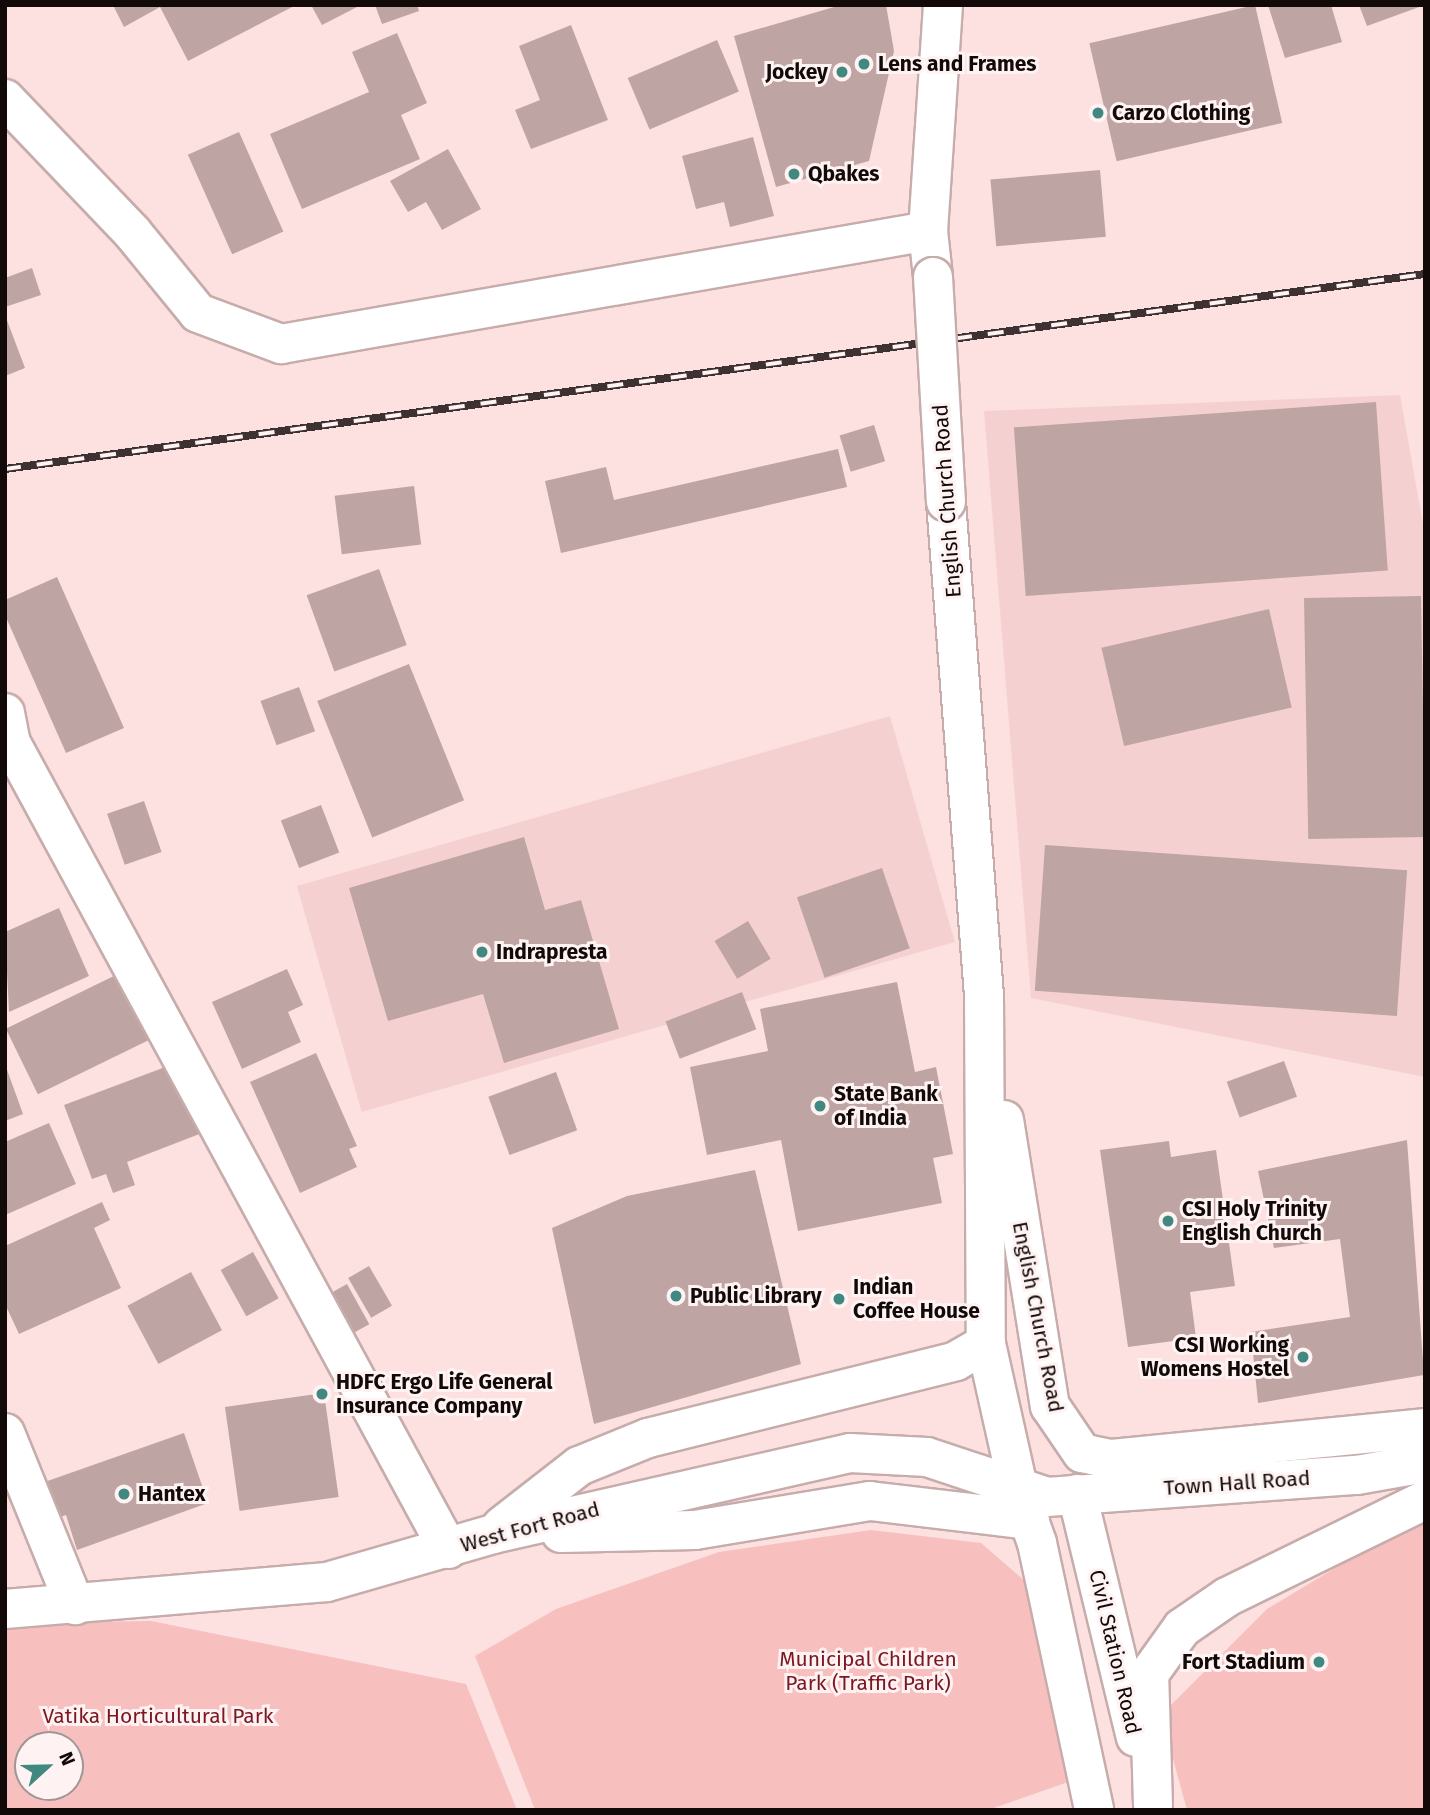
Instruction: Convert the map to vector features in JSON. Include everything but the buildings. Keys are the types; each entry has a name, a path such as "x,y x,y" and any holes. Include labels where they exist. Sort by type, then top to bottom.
{"main road":[{"name":"English Church Road","path":"943,5 928,232 984,997 986,1344 1043,1501"},
{"path":"5,99 132,232 198,313 281,344 928,232"},
{"path":"5,713 11,743 449,1549"},
{"name":"English Church Road","path":"984,997 1050,1406 1082,1453 1110,1459 1425,1428"},
{"path":"493,1534 579,1466 649,1438 956,1361 986,1344"},
{"path":"5,1433 75,1605"},
{"name":"West Fort Road","path":"5,1609 327,1582 449,1549 493,1534 850,1453 927,1457 1043,1501"},
{"name":"Town Hall Road","path":"1043,1501 1357,1475 1425,1463"},
{"path":"1154,1807 1149,1674 1182,1628 1227,1597 1425,1500"},
{"path":"493,1534 695,1530 870,1501 1043,1501 1094,1810"},
{"name":"Civil Station Road","path":"1043,1501 1154,1807"}],"shaded area":[{"path":"1400,395 1425,535 1425,1077 1031,998 984,411"},
{"path":"890,716 955,942 362,1112 297,886"}],"green space":[{"name":"Fort Stadium","path":"1425,1514 1425,1810 1187,1810 1161,1715 1267,1609"},
{"name":"Municipal Children Park (Traffic Park)","path":"871,1530 981,1543 1041,1595 1094,1773 988,1810 535,1810 475,1656 556,1609 719,1552"},
{"name":"Vatika Horticultural Park","path":"151,1621 466,1684 517,1810 5,1810 5,1623"}],"railway":[{"path":"5,469 1425,274"}],"place":[{"name":"Lens and Frames","path":"864,64"},
{"name":"Jockey","path":"842,72"},
{"name":"Carzo Clothing","path":"1098,113"},
{"name":"Qbakes","path":"794,174"},
{"name":"Indrapresta","path":"482,952"},
{"name":"State Bank of India","path":"820,1106"},
{"name":"CSI Holy Trinity English Church","path":"1168,1221"},
{"name":"Public Library","path":"676,1296"},
{"name":"Indian Coffee House","path":"839,1299"},
{"name":"CSI Working Womens Hostel","path":"1303,1357"},
{"name":"HDFC Ergo Life General Insurance Company","path":"322,1394"},
{"name":"Hantex","path":"124,1494"},
{"name":"Fort Stadium","path":"1319,1662"}]}
